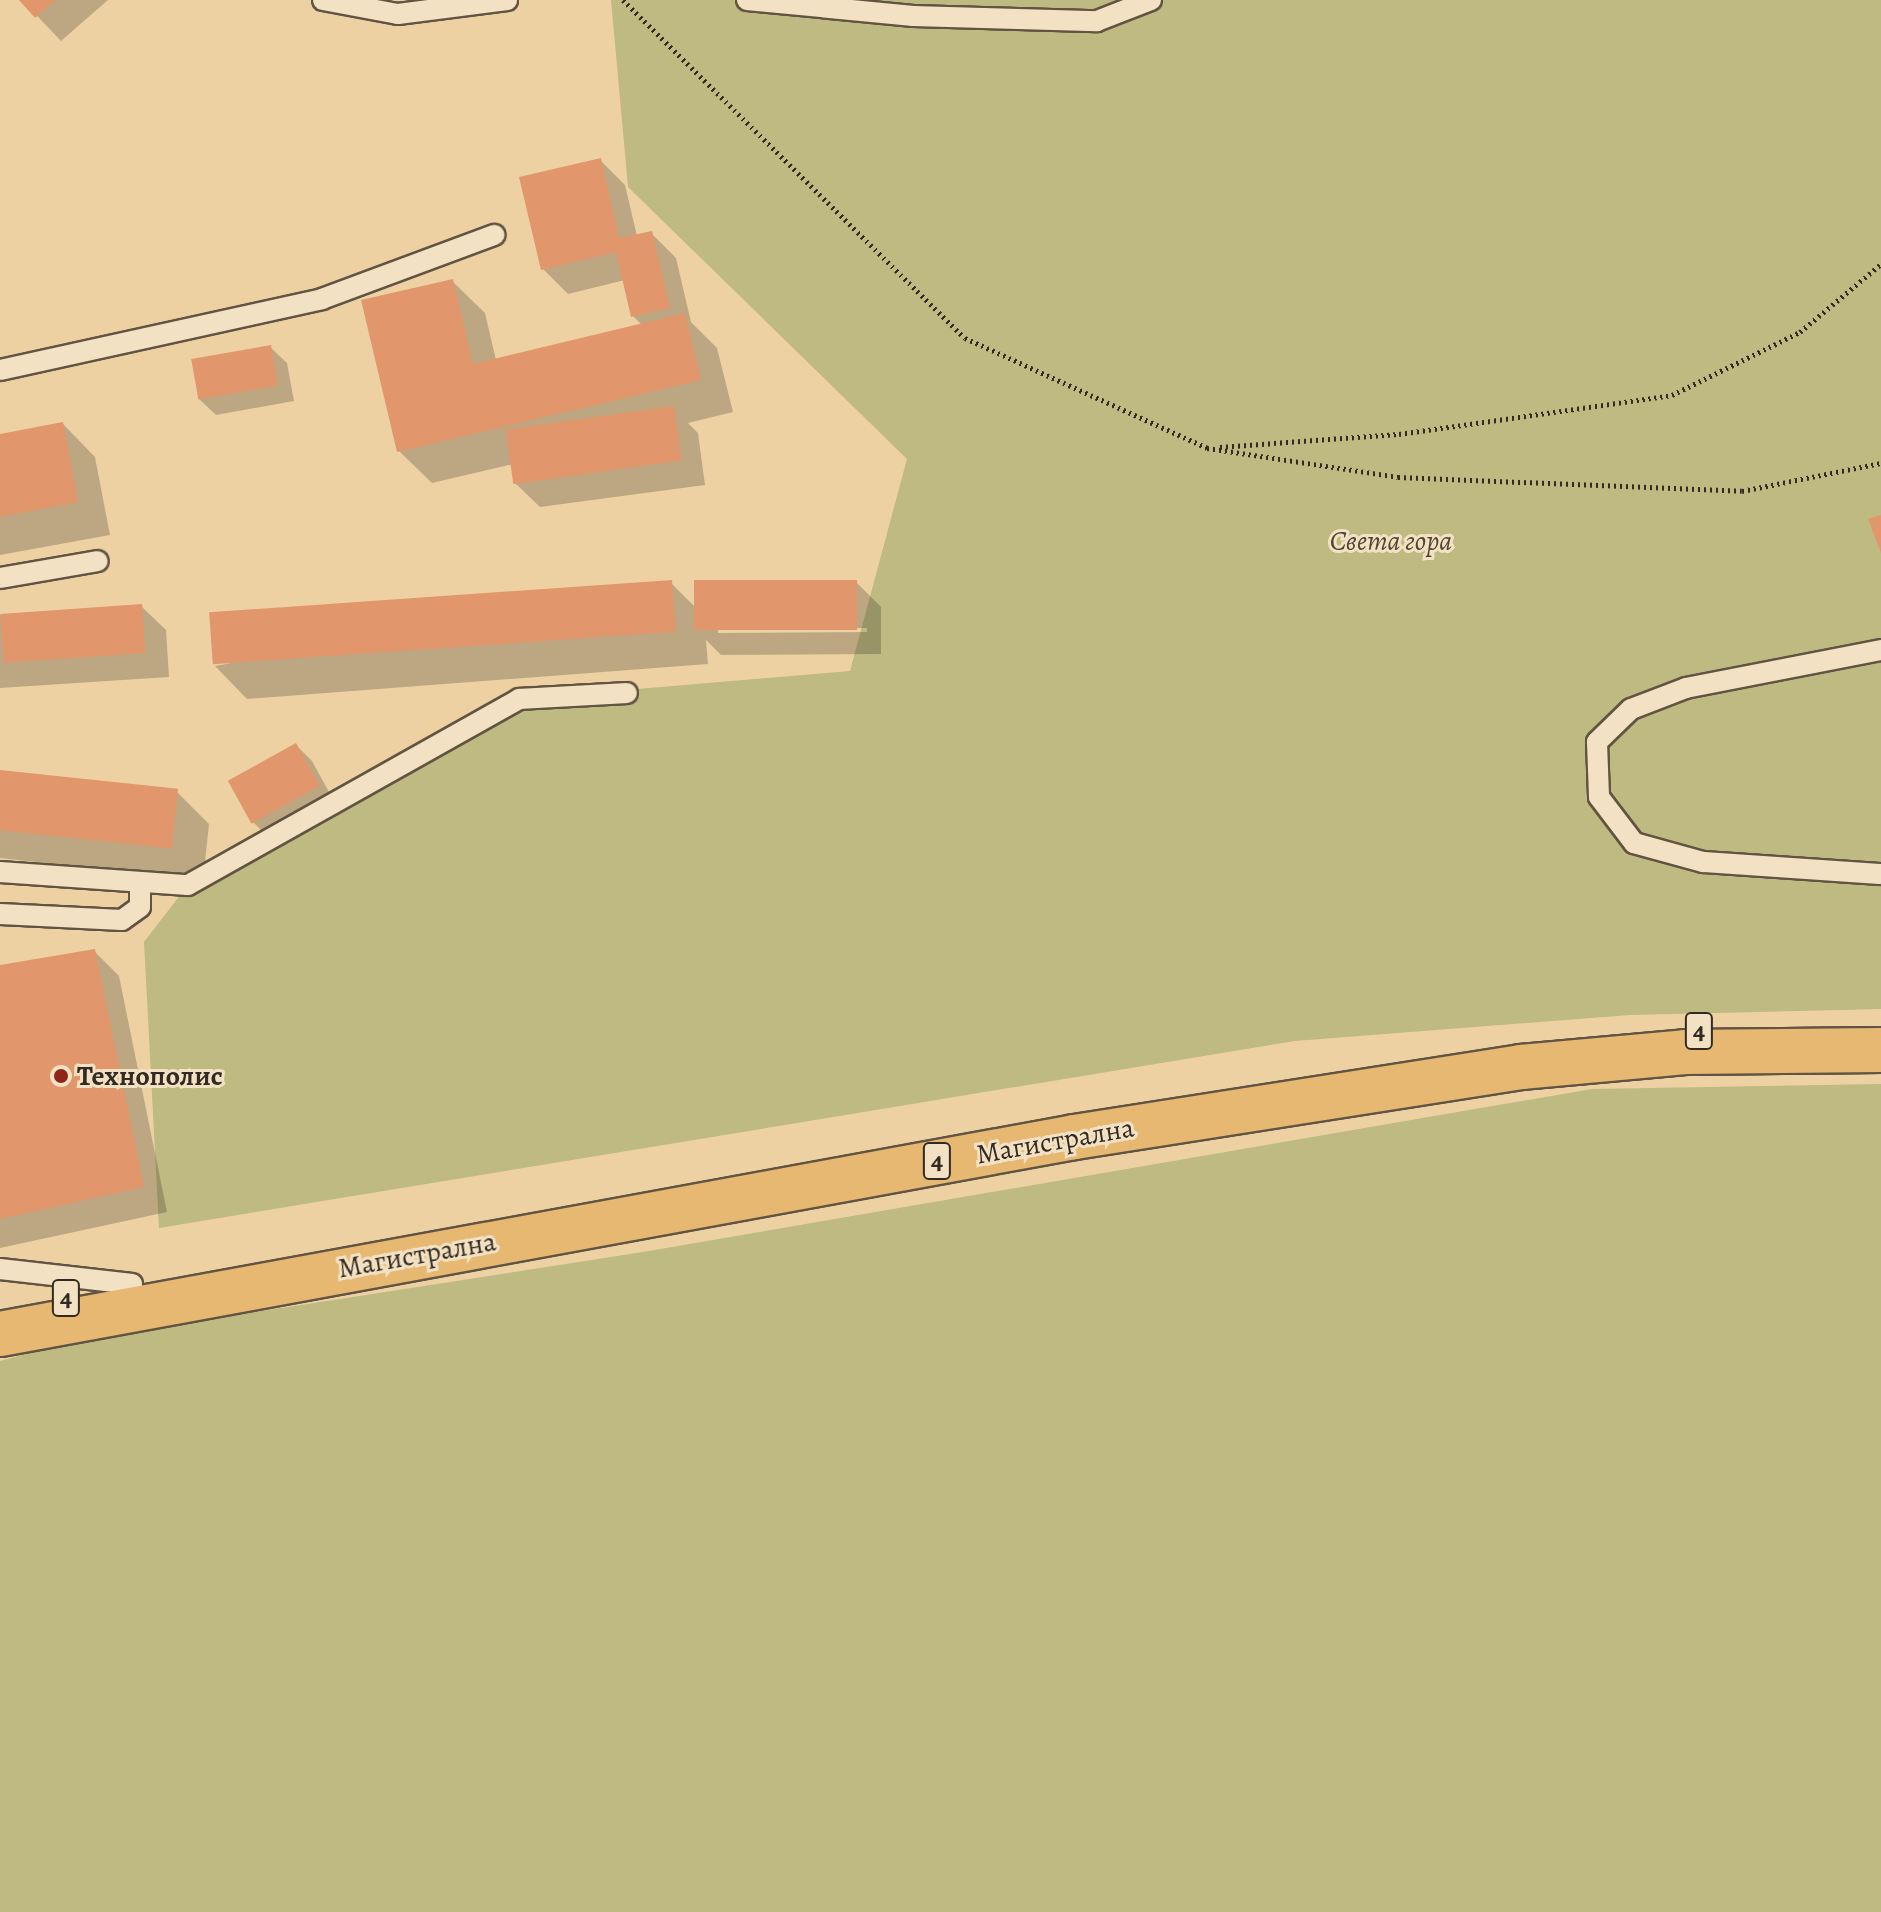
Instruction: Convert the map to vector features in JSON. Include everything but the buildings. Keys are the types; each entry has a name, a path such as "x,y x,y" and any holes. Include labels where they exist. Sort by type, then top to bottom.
{"main road":[{"name":"Магистрална","path":"0,1311 132,1284 1518,1044 1687,1031 1881,1029"},
{"name":"Магистрална","path":"0,1334 1074,1137 1521,1067 1685,1052 1881,1050"}],"lane":[{"path":"323,0 398,14 507,0"},
{"path":"747,0 913,16 1097,21 1151,0"},
{"path":"0,370 322,299 494,235"},
{"path":"0,578 98,561"},
{"path":"1881,650 1686,688 1631,709 1597,742 1599,797 1634,843 1703,862 1881,874"},
{"path":"0,872 188,885 519,699 627,693"},
{"path":"0,914 122,920 140,907 140,882"},
{"path":"0,1269 132,1284"}],"path":[{"path":"623,0 965,338 1207,448 1398,477 1742,491 1881,463"},
{"path":"1207,448 1399,434 1672,395 1800,332 1881,264"}],"green space":[{"name":"Света гора","path":"611,0 1881,0 1881,1009 1630,1015 1295,1041 159,1228 144,942 188,885 519,699 850,671 907,459 628,187"},
{"path":"1881,1084 1881,1912 0,1912 0,1361 82,1339 643,1252 1592,1089"}],"place":[{"name":"Технополис","path":"61,1076"}]}
